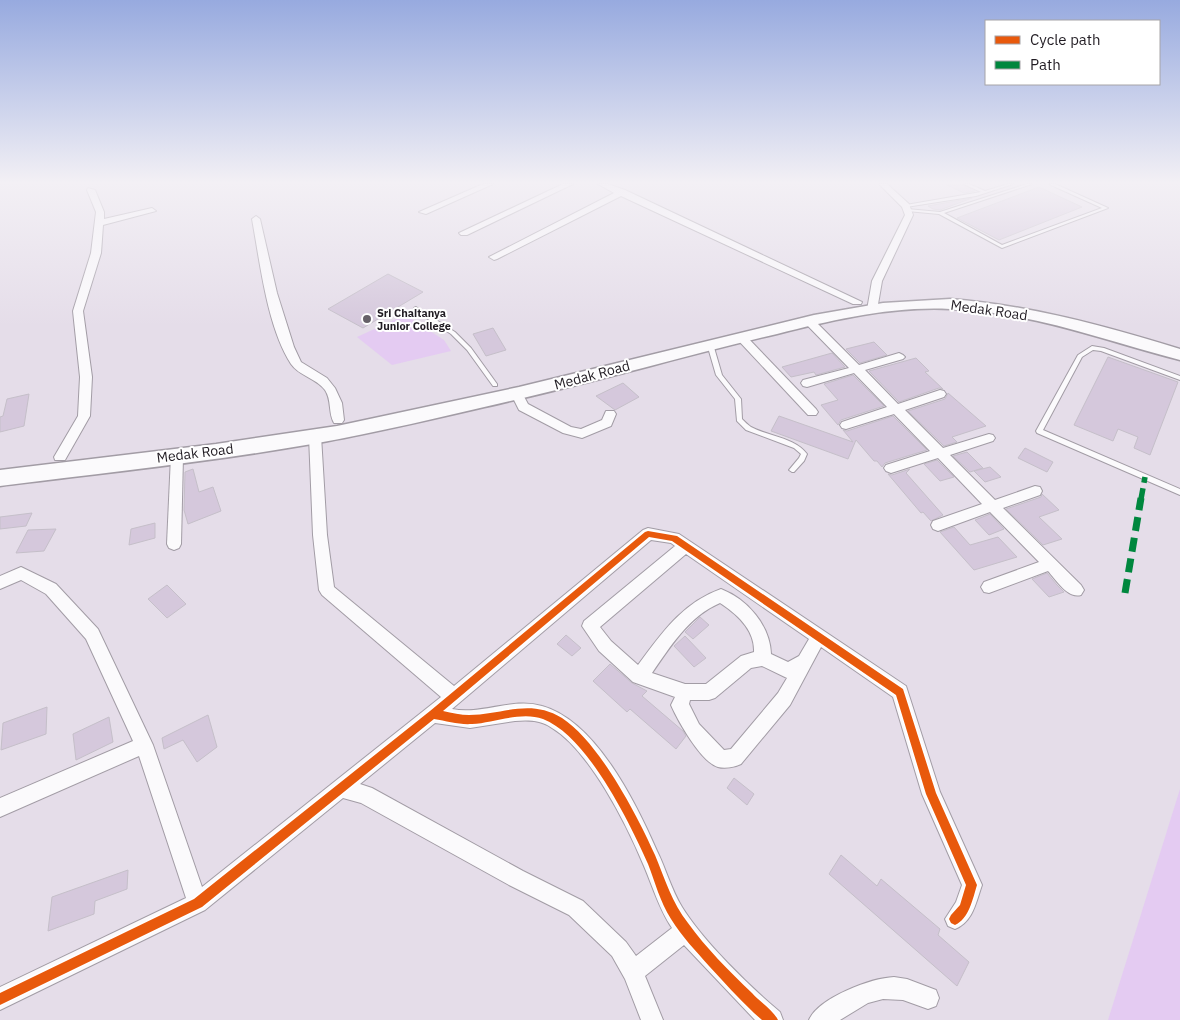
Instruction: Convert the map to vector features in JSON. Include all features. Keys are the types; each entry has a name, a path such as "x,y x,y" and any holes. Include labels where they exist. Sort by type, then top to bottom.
{"main road":[{"name":"Medak Road","path":"0,463 270,432 338,420 772,320 922,294 955,295 1007,302 1069,316 1180,348"},
{"name":"Medak Road","path":"0,478 177,456 315,436 517,394 710,344 809,321 867,304 949,304 1006,311 1083,327 1180,355"}],"street":[{"path":"60,457 84,416 86,377 78,311 96,253 98,232"},
{"path":"259,232 272,295 286,342 297,364 324,381 334,394 338,420"},
{"path":"494,257 544,232"},
{"path":"709,232 867,304 901,232"},
{"path":"809,321 1076,590"},
{"path":"741,337 812,412"},
{"path":"807,383 899,357"},
{"path":"517,394 523,407 567,430 582,434 607,423 610,414"},
{"path":"846,425 940,394"},
{"path":"315,436 320,535 327,590 454,697"},
{"path":"891,468 989,438"},
{"path":"174,544 177,456"},
{"path":"938,525 1035,492"},
{"path":"0,999 198,903 454,697 648,534 674,538 900,692 931,794 972,885 964,908 955,919"},
{"path":"686,546 590,626 605,646 639,676 685,692 709,692 747,661 763,658 788,672 805,661"},
{"path":"989,587 1051,564"},
{"path":"0,582 21,573 51,590 92,634 144,745 198,903"},
{"path":"639,676 681,622 707,600 721,596 730,600 745,613 762,640 763,658"},
{"path":"685,692 680,705 693,730 720,759 735,758 784,699 819,636"},
{"path":"433,714 468,720 525,712 542,714 556,719 571,732 596,759 609,780 650,856 673,912 685,931 758,1009 772,1020"},
{"path":"0,808 144,745"},
{"path":"341,788 365,795 516,878 576,908 619,949 633,972 652,1020"},
{"path":"633,972 685,931"},
{"path":"820,1020 854,997 871,991 895,988 928,998"}],"lane":[{"path":"974,232 1002,247 1043,232"},
{"path":"416,309 453,333 469,349 496,385"},
{"path":"710,344 719,375 738,399 739,420 742,424 802,450 804,454 802,459 792,470"},
{"path":"1180,378 1102,349 1092,348 1080,356 1039,431 1180,492"}],"shaded area":[{"path":"405,315 444,340 451,351 392,365 357,337"},
{"path":"1180,789 1180,1020 1108,1020"}],"building":[{"path":"983,232 1020,232 999,240"},
{"path":"388,274 423,292 363,328 328,309"},
{"path":"493,328 506,350 486,356 473,334"},
{"path":"874,342 887,355 860,363 846,349"},
{"path":"832,353 845,367 816,375 814,372 791,377 782,367"},
{"path":"1108,357 1178,382 1150,455 1134,448 1138,437 1118,429 1113,441 1074,425"},
{"path":"916,358 929,371 925,372 943,389 939,388 899,402 869,371"},
{"path":"853,375 884,406 841,420 838,425 821,405 838,400 824,384"},
{"path":"623,383 639,397 615,410 596,396"},
{"path":"948,393 986,426 952,437 957,442 944,446 908,411 945,399"},
{"path":"29,394 24,426 0,432 0,417 3,416 7,399"},
{"path":"779,416 853,442 843,430 847,431 893,416 927,450 885,463 882,467 877,461 874,461 856,440 848,459 771,431"},
{"path":"1025,448 1053,462 1047,472 1018,458"},
{"path":"967,452 983,468 970,472 953,456"},
{"path":"937,460 954,477 940,481 924,464"},
{"path":"990,467 1001,477 985,482 974,471"},
{"path":"193,469 199,492 213,487 221,511 188,524 184,510 185,472"},
{"path":"910,469 906,473 943,515 931,521 923,512 921,513 888,474 892,475"},
{"path":"1042,494 1059,510 1039,517 1062,539 1043,545 1006,509 1041,497"},
{"path":"32,513 26,526 0,529 0,517"},
{"path":"990,514 1004,529 989,535 975,520"},
{"path":"155,523 155,538 129,545 131,529"},
{"path":"954,527 970,545 998,537 1017,557 974,570 940,532"},
{"path":"56,529 44,551 16,553 28,530"},
{"path":"1047,573 1064,592 1049,597 1032,579"},
{"path":"167,585 186,604 167,618 148,599"},
{"path":"700,617 709,625 693,639 685,632"},
{"path":"566,635 581,648 572,656 557,644"},
{"path":"685,636 706,658 694,667 674,646"},
{"path":"610,664 632,683 647,691 642,696 683,731 686,736 676,749 630,709 627,712 593,681"},
{"path":"47,707 46,734 1,750 3,723"},
{"path":"208,715 217,747 197,762 183,740 164,749 162,738"},
{"path":"109,717 113,742 76,760 73,734"},
{"path":"734,778 754,794 747,805 727,788"},
{"path":"841,855 877,886 881,879 940,929 938,935 969,962 957,986 829,874"},
{"path":"128,870 127,889 95,901 94,914 48,931 52,897"}],"marked path":[{"path":"1125,593 1145,477"}],"cycle path":[{"path":"0,999 198,903 433,714 648,534 674,538 900,692 931,794 972,885 964,908 955,919"},
{"path":"433,714 470,720 533,712 559,722 575,736 591,754 620,798 651,859 668,902 685,930 733,983 772,1020"}],"place":[{"name":"Sri Chaitanya Junior College","path":"367,319"}]}
